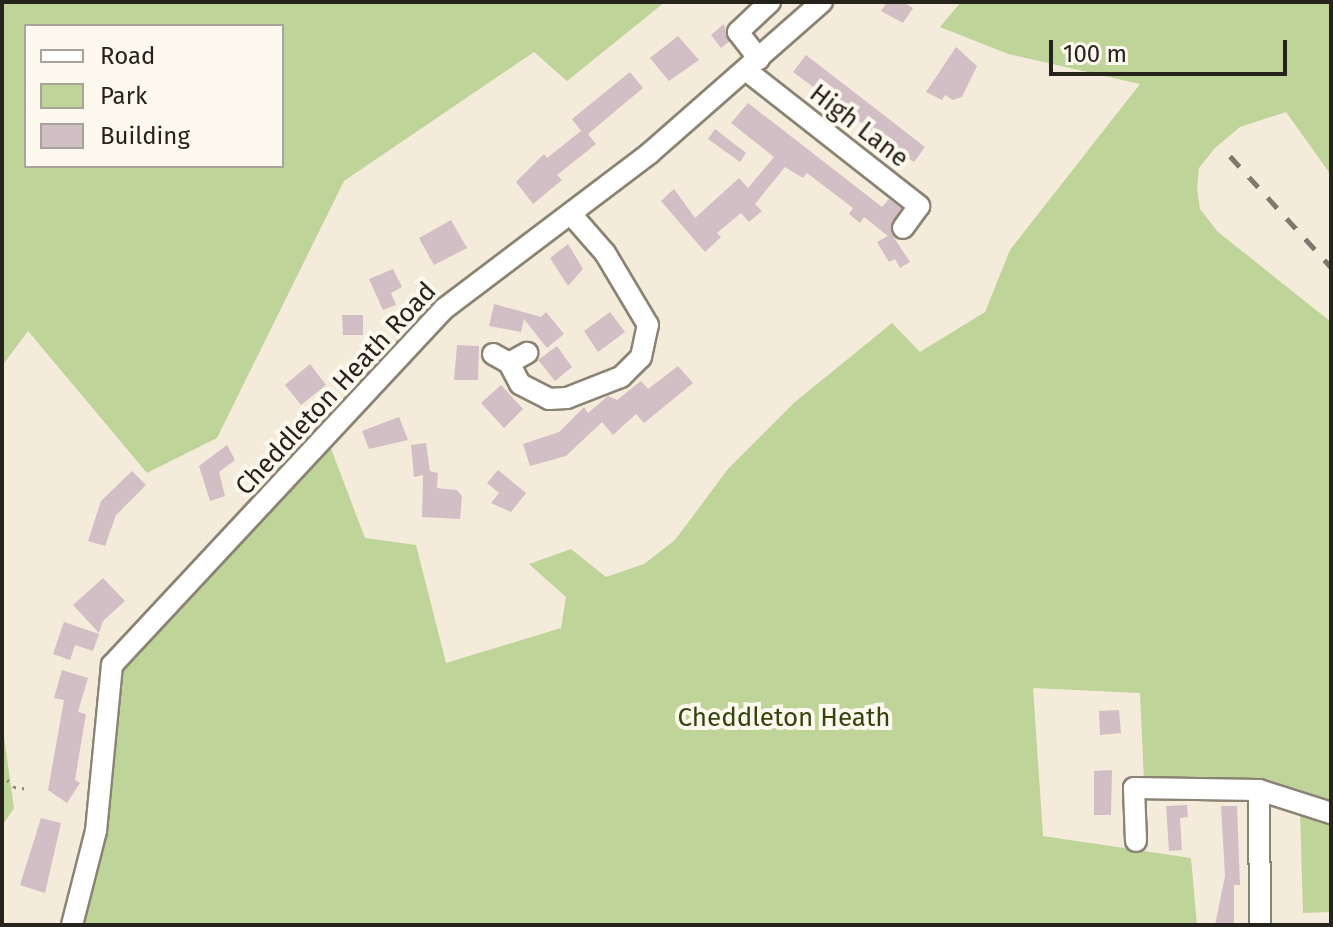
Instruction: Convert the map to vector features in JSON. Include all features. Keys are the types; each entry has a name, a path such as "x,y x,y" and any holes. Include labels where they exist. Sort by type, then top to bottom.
{"street":[{"path":"753,65 738,32 770,2"},
{"name":"Cheddleton Heath Road","path":"72,925 96,831 112,665 444,309 571,214 753,65 822,2"},
{"name":"High Lane","path":"753,65 919,206 903,228"},
{"path":"510,357 520,384 549,399 567,398 621,377 641,357 648,325 605,253 571,214"},
{"path":"1136,841 1134,788 1259,790 1331,813"},
{"path":"1259,790 1260,925"}],"path":[{"path":"2,774 14,787 29,789"}],"green space":[{"path":"2,2 665,2 567,81 534,52 344,181 217,438 147,473 28,331 2,366"},
{"name":"Cheddleton Heath","path":"961,2 1331,2 1331,175 1286,112 1240,127 1215,148 1199,168 1197,188 1200,209 1218,232 1331,322 1331,805 1144,781 1140,693 1033,688 1043,836 1191,858 1197,925 80,925 102,850 120,667 330,446 365,538 416,545 446,663 561,628 566,597 529,564 571,549 606,577 644,564 675,540 728,469 795,402 892,323 920,352 985,312 1010,250 1140,84 1008,54 940,27"},
{"path":"2,723 14,808 2,826"},
{"path":"1300,810 1331,822 1331,912 1303,913"}],"building":[{"path":"887,2 903,2 913,8 903,23 881,11"},
{"path":"724,24 729,42 721,48 711,35"},
{"path":"678,36 699,60 669,81 650,58"},
{"path":"956,47 977,66 962,97 953,100 945,95 942,100 926,92"},
{"path":"806,55 925,147 914,162 793,72"},
{"path":"630,72 643,88 588,134 596,144 557,175 562,180 533,204 516,182 544,154 547,158 581,131 572,119"},
{"path":"748,103 882,207 889,199 901,208 891,233 910,262 900,268 895,259 889,262 877,242 888,236 864,217 860,223 849,214 853,208 807,173 803,178 785,167 755,204 762,211 749,222 741,213 717,233 721,237 705,252 661,201 674,189 695,218 739,178 748,188 774,157 731,123"},
{"path":"715,129 746,153 740,162 708,139"},
{"path":"451,220 467,248 434,265 419,238"},
{"path":"568,244 583,269 568,286 550,258"},
{"path":"393,269 402,287 391,293 396,305 383,310 369,279"},
{"path":"494,304 541,317 546,312 564,334 547,348 524,319 521,332 489,326"},
{"path":"610,312 625,332 598,352 584,331"},
{"path":"342,315 363,315 363,335 343,335"},
{"path":"457,345 479,346 478,380 454,380"},
{"path":"557,346 572,367 555,381 538,360"},
{"path":"310,364 326,385 301,405 285,385"},
{"path":"678,366 693,383 644,423 636,414 613,435 602,422 566,456 530,466 523,444 559,432 584,407 588,413 608,396 617,400 641,381 648,389"},
{"path":"501,385 523,409 504,428 481,403"},
{"path":"399,417 408,440 369,449 362,431"},
{"path":"426,443 430,471 438,473 437,488 457,490 462,496 460,519 422,517 423,475 414,477 411,445"},
{"path":"227,445 235,460 219,472 225,496 210,501 199,466"},
{"path":"498,470 526,493 511,512 491,503 499,493 487,483"},
{"path":"132,471 146,485 116,515 105,546 88,541 101,501"},
{"path":"103,578 125,601 103,621 99,633 73,605"},
{"path":"64,622 99,634 93,651 75,645 70,660 53,654"},
{"path":"62,670 88,678 78,712 86,714 75,780 80,783 67,803 48,790 64,700 54,698"},
{"path":"1119,710 1121,733 1100,735 1099,711"},
{"path":"1112,770 1111,815 1094,815 1094,771"},
{"path":"1187,805 1188,817 1180,818 1182,850 1169,851 1166,806"},
{"path":"1221,806 1237,806 1240,885 1234,885 1234,925 1215,925 1225,876"},
{"path":"41,818 61,823 45,893 20,885"}],"railway":[{"path":"1230,156 1331,267"}]}
